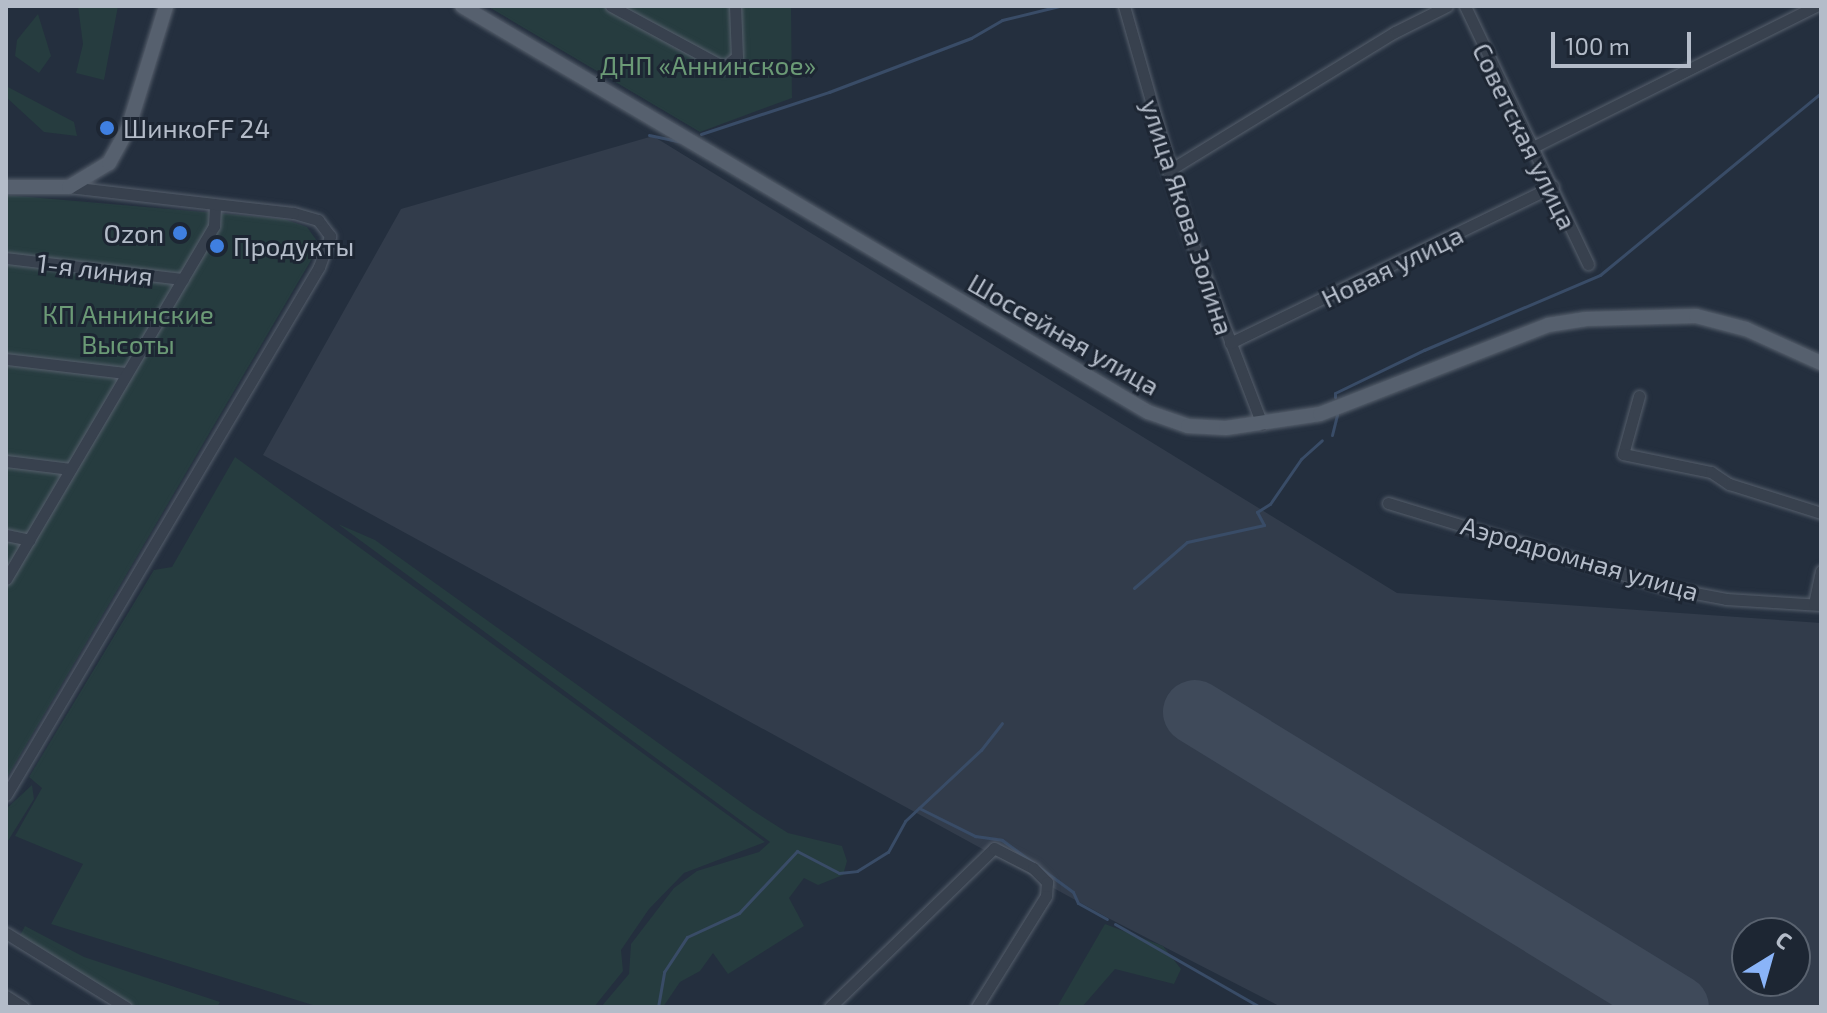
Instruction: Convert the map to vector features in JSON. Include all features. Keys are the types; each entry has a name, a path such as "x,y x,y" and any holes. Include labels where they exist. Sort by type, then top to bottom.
{"main road":[{"path":"6,187 69,187 92,178 120,147 166,6"},
{"name":"Шоссейная улица","path":"462,6 684,132 1148,412 1188,426 1262,424 1363,401 1548,325 1585,319 1696,316 1746,329 1821,363"}],"street":[{"path":"611,6 712,63 728,66 737,57 735,6"},
{"path":"637,6 637,22"},
{"name":"улица Якова Золина","path":"1124,6 1168,171 1262,424"},
{"path":"1168,171 1395,32 1447,6"},
{"name":"Советская улица","path":"1465,6 1588,264"},
{"path":"1533,147 1816,6"},
{"name":"Новая улица","path":"1230,343 1553,186"},
{"path":"6,795 326,253 330,236 318,220 69,187"},
{"path":"6,579 214,226 215,205"},
{"name":"1-я линия","path":"6,258 183,279"},
{"path":"6,359 126,373"},
{"path":"1639,396 1623,454 1711,472 1729,484 1821,513"},
{"path":"6,461 71,469"},
{"name":"Аэродромная улица","path":"1388,503 1668,588 1726,599 1818,605"},
{"path":"6,535 29,540"},
{"path":"1818,605 1821,571"},
{"path":"830,1007 994,848 1033,868 1047,882 1046,896 977,1007"},
{"path":"6,933 126,1007"},
{"path":"6,996 23,1007"}],"shaded area":[{"path":"653,136 1397,593 1821,623 1821,1007 1281,1007 1110,919 263,455 401,209"}],"green space":[{"path":"78,6 118,6 104,80 76,73 83,44"},
{"name":"ДНП «Аннинское»","path":"487,6 791,6 792,98 700,132"},
{"path":"38,14 51,56 39,73 15,56 17,40"},
{"path":"6,86 74,122 77,136 44,132 6,97"},
{"name":"КП Аннинские Высоты","path":"6,195 284,219 307,227 320,245 6,779"},
{"path":"235,457 765,842 684,873 649,909 621,950 623,971 594,1007 319,1007 51,924 83,864 15,836 42,788 29,777 154,570 172,567"},
{"path":"338,524 375,540 788,833 842,846 847,861 843,875 818,885 804,878 789,898 804,926 728,974 713,953 700,971 680,982 663,1007 601,1007 629,974 631,944 674,888 697,871 759,852 770,842"},
{"path":"32,785 34,799 6,844 6,809"},
{"path":"1105,924 1163,946 1181,969 1174,984 1115,969 1082,1007 1057,1007"},
{"path":"25,926 84,957 220,1002 217,1007 136,1007 19,937"}],"waterway":[{"path":"701,134 829,92 971,38 1002,20 1059,6"},
{"path":"1335,397 1335,393 1424,350 1600,275 1821,93"},
{"path":"649,135 683,142"},
{"path":"1332,435 1337,415"},
{"path":"1134,588 1187,542 1264,525 1257,512 1270,504 1301,459 1322,440"},
{"path":"658,1007 664,972 687,937 739,913 797,851 839,873 857,871 888,852 905,821 981,750 1002,723"},
{"path":"919,808 975,836 1002,840 1073,892 1078,903 1107,919"},
{"path":"1115,924 1260,1007"}],"runway":[{"path":"1195,712 1677,1007"}],"place":[{"name":"ШинкоFF 24","path":"107,128"},
{"name":"Ozon","path":"180,233"},
{"name":"Продукты","path":"217,246"}]}
